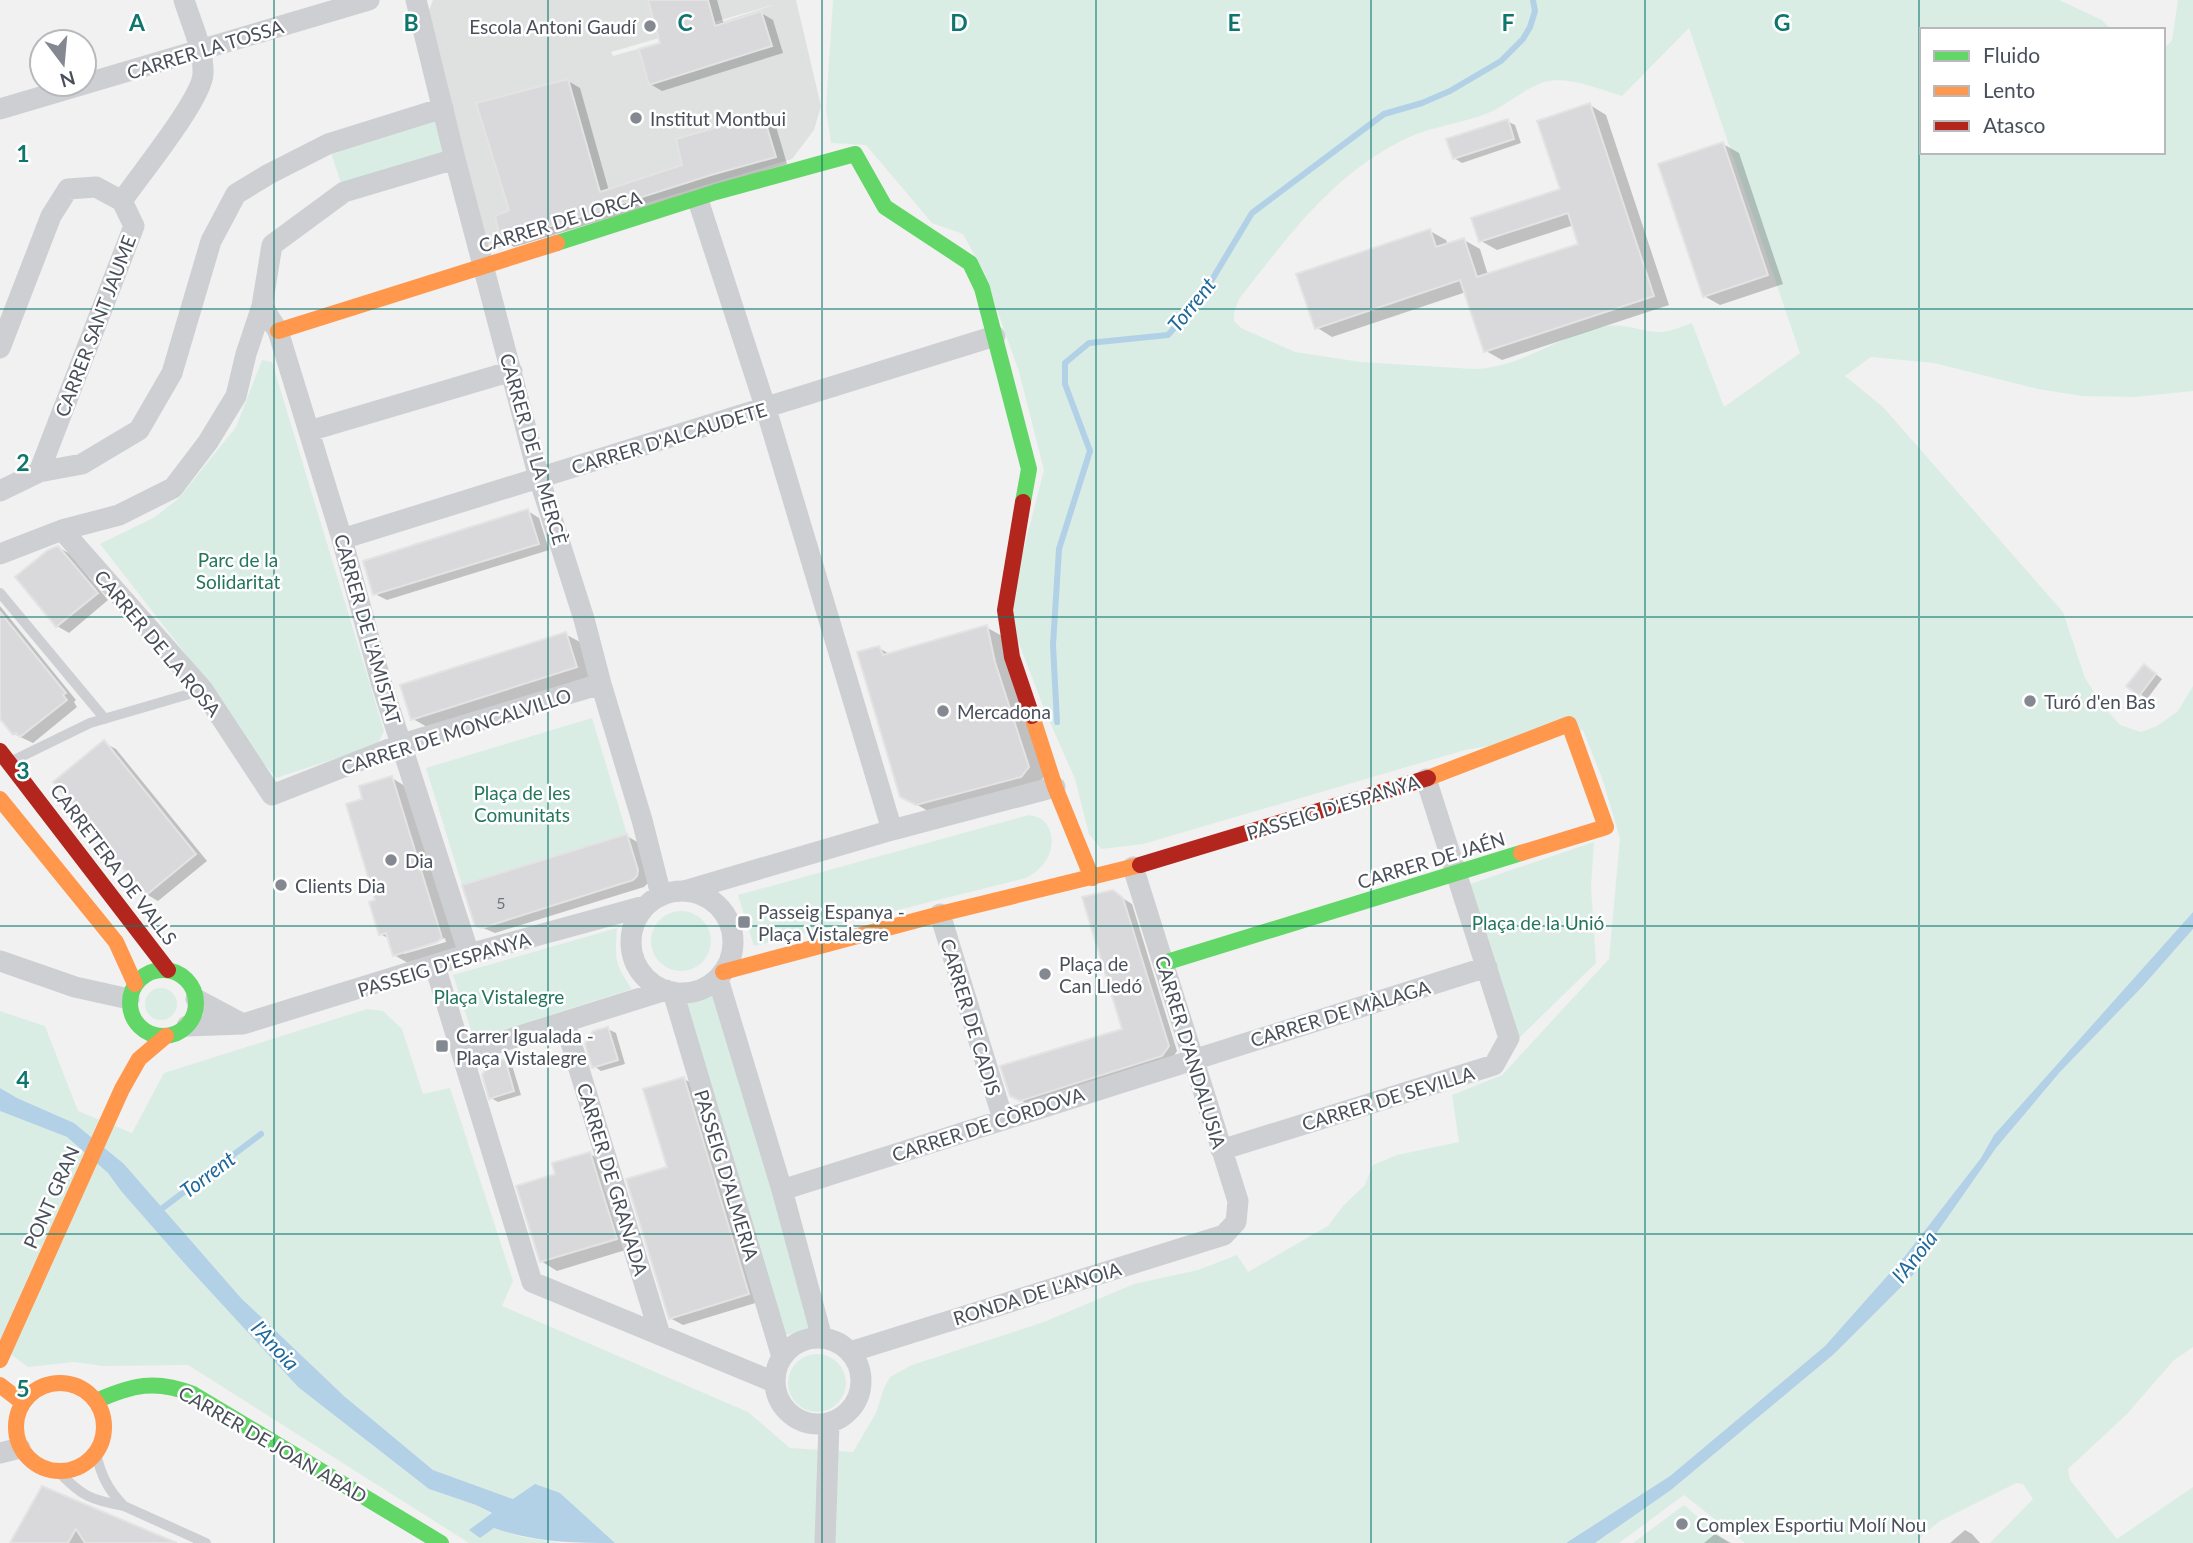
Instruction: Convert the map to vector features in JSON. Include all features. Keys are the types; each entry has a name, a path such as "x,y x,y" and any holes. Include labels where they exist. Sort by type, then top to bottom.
{"street":[{"path":"0,348 51,216 68,189 96,187 122,201 191,106 204,75 200,49 184,0"},
{"name":"CARRER LA TOSSA","path":"0,109 369,0"},
{"name":"CARRER DE LA MERCÈ","path":"416,0 482,267 540,478 642,820 653,900"},
{"path":"0,491 39,472 82,464 139,429 172,373 211,241 236,194 268,174 328,144 443,108"},
{"name":"CARRER DE LORCA","path":"278,331 698,200 716,192 855,154 885,207 970,263 982,288 995,336"},
{"path":"0,554 62,530 119,515 173,488 208,442 236,396 262,306 272,246 344,192 455,159"},
{"path":"698,200 766,409 892,830"},
{"name":"CARRER SANT JAUME","path":"39,472 134,226 122,201"},
{"name":"CARRER DE L'AMISTAT","path":"262,306 278,331 342,539 381,682 469,954"},
{"path":"995,336 1030,469 1005,610 1012,657 1055,787 1093,878"},
{"name":"CARRER D'ALCAUDETE","path":"342,539 995,336"},
{"path":"309,431 512,371"},
{"name":"CARRER DE LA ROSA","path":"62,530 203,690 272,795"},
{"name":"CARRER DE MONCALVILLO","path":"272,795 402,744 601,684"},
{"name":"PASSEIG D'ESPANYA","path":"462,1054 669,991 696,990 720,975 940,914 1133,867 1426,779 1569,724"},
{"name":"CARRER DE JAÉN","path":"1164,962 1457,875 1606,827 1569,724"},
{"name":"CARRETERA DE VALLS","path":"5,756 168,970"},
{"name":"CARRER DE SEVILLA","path":"1221,1150 1494,1065 1509,1038 1426,779"},
{"name":"PASSEIG D'ESPANYA","path":"187,1026 243,1024 715,880 1055,787"},
{"path":"0,799 116,942 132,991 130,1011 135,1021 151,1034 166,1036 187,1026 195,1013 196,999 187,979 168,970 150,972 132,991"},
{"name":"CARRER D'ANDALUSIA","path":"1133,867 1238,1200 1236,1222 1224,1235"},
{"path":"684,891 700,894 713,901 724,913 731,927 731,958 720,975 822,1338"},
{"path":"653,900 635,920 631,937 632,954 639,970 651,982 669,991"},
{"name":"CARRER DE CADIS","path":"940,914 1003,1119"},
{"path":"0,961 75,987 132,991"},
{"path":"435,966 532,1282 775,1382"},
{"name":"CARRER DE MÀLAGA","path":"1193,1059 1487,967"},
{"name":"PASSEIG D'ALMERIA","path":"669,991 782,1357"},
{"path":"196,999 243,1024"},
{"path":"122,1089 135,1021"},
{"name":"CARRER DE GRANADA","path":"565,1023 660,1335"},
{"path":"122,1089 139,1059 166,1036"},
{"name":"CARRER DE CÒRDOVA","path":"782,1190 1193,1059"},
{"name":"PONT GRAN","path":"0,1360 122,1089"},
{"name":"RONDA DE L'ANOIA","path":"850,1352 1224,1235"},
{"path":"822,1338 842,1345 850,1352 858,1364 862,1378 860,1393 849,1413 829,1424 816,1425 791,1416 776,1395 775,1382 776,1369 782,1357 799,1342 822,1338"},
{"path":"0,1384 23,1403"},
{"path":"46,1385 74,1385 87,1391 96,1401 103,1414 105,1428 96,1454 85,1464 58,1472 43,1468 10,1451 23,1403 34,1391 46,1385"},
{"name":"CARRER DE JOAN ABAD","path":"96,1401 136,1385 176,1386 441,1543"},
{"path":"825,1543 829,1424"}],"lane":[{"path":"0,593 105,719"},
{"path":"5,756 90,723 203,690"},
{"path":"96,1454 102,1478 124,1506"},
{"path":"58,1472 72,1487 95,1501 124,1506 206,1543"}],"shaded area":[{"name":"Institut Montbui","path":"433,0 796,0 821,106 814,130 792,159 490,250 426,18","holes":["776,4 613,56 611,52"]}],"green space":[{"path":"833,0 2059,0 2102,20 2110,28 1920,28 1920,154 2165,154 2165,48 2172,40 2178,0 2193,0 2193,391 2135,397 2082,396 2038,389 1934,363 1871,357 1845,376 1883,407 2063,612 2085,678 2103,706 2120,725 2141,732 2157,726 2178,711 2193,686 2193,912 1994,1135 1981,1158 1905,1256 1825,1346 1670,1476 1566,1543 615,1543 560,1493 513,1499 433,1470 344,1396 241,1298 124,1164 74,1123 0,1088 0,1011 45,1026 78,1111 132,1133 164,1073 367,1009 383,1011 402,1029 423,1094 450,1088 513,1281 502,1306 748,1412 790,1448 853,1452 876,1413 890,1377 912,1365 1044,1322 1134,1284 1198,1270 1237,1255 1248,1272 1328,1226 1343,1206 1365,1185 1373,1165 1397,1155 1459,1142 1452,1095 1502,1075 1609,959 1620,838 1603,781 1583,730 1465,750 1143,844 1101,849 1089,834 1075,779 1015,633 1012,594 1044,470 1019,372 984,272 963,234 932,223 866,145 831,143 826,108","holes":["1689,28 1800,353 1724,407 1692,323 1660,332 1607,326 1573,336 1508,363 1473,369 1361,362 1295,352 1241,328 1234,321 1234,313 1239,299 1314,208 1356,169 1380,153 1416,134 1491,112 1532,87 1549,81 1581,83 1622,96"]},
{"path":"443,108 455,159 344,192 328,144"},
{"name":"Parc de la Solidaritat","path":"262,360 272,362 384,731 377,745 276,778 183,667 188,657 100,544 155,517 179,498 236,427"},
{"name":"Plaça de les Comunitats","path":"592,718 627,834 462,885 426,768"},
{"path":"1029,815 1044,821 1052,839 1048,858 1037,871 1026,878 754,946 738,895"},
{"name":"Plaça de la Unió","path":"1594,842 1591,886 1596,963 1516,1041 1470,884"},
{"path":"681,911 698,916 706,924 711,941 706,958 698,966 681,971 664,966 656,958 651,941 656,924 664,916"},
{"name":"Plaça Vistalegre","path":"617,928 617,961 632,989 474,1039 453,975"},
{"path":"2193,929 2193,1347 2173,1361 2127,1414 2068,1469 2070,1480 2117,1539 2193,1487 2193,1543 1990,1543 2033,1499 2023,1484 2016,1483 1940,1521 1915,1543 1745,1543 1684,1495 1619,1543 1595,1543 1671,1490 1834,1354 1909,1279 1936,1234 1996,1148 2060,1072 2143,986"},
{"path":"161,988 172,993 177,1004 172,1015 161,1020 150,1015 145,1004 150,993"},
{"path":"718,992 814,1328 782,1336 683,1002"},
{"path":"0,1111 67,1137 108,1173 185,1264 298,1387 429,1489 476,1505 492,1514 470,1530 480,1537 494,1528 522,1537 558,1543 469,1543 188,1365 103,1366 74,1362 28,1367 0,1346"},
{"path":"817,1354 828,1356 841,1367 846,1383 844,1394 833,1407 817,1412 806,1410 793,1399 788,1383 790,1372 801,1359"},
{"name":"Complex Esportiu Molí Nou","path":"1684,1505 1728,1543 1633,1543"}],"water":[{"name":"l'Anoia","path":"2193,912 2193,929 2143,986 2060,1072 1996,1148 1936,1234 1913,1275 1834,1354 1671,1490 1595,1543 1566,1543 1670,1476 1825,1346 1905,1256 1981,1158 1994,1135"},
{"name":"l'Anoia","path":"0,1088 74,1123 124,1164 241,1298 344,1396 433,1470 513,1499 535,1484 560,1493 615,1543 553,1541 494,1528 480,1538 469,1530 492,1513 429,1489 298,1387 185,1264 108,1173 67,1137 0,1111"}],"building":[{"path":"648,0 708,0 715,26 761,11 772,46 649,85 639,49 660,43"},
{"path":"568,79 600,192 682,165 676,139 763,114 776,157 501,242 495,216 509,210 476,103"},
{"path":"1590,103 1654,296 1484,352 1460,280 1315,329 1296,274 1430,229 1436,247 1464,238 1477,277 1578,244 1568,213 1479,242 1471,218 1560,189 1537,121"},
{"path":"1508,119 1514,139 1453,159 1446,139"},
{"path":"1723,142 1768,275 1703,297 1658,164"},
{"path":"528,509 539,544 373,595 363,561"},
{"path":"58,546 98,593 56,627 15,577 48,550"},
{"path":"0,612 66,693 63,695 67,700 20,737 16,733 13,735 0,719"},
{"name":"Mercadona","path":"987,625 995,662 1029,767 1021,777 916,805 900,797 857,652 879,646 883,655"},
{"path":"566,632 577,667 411,720 400,685"},
{"path":"2144,664 2156,674 2139,696 2126,686"},
{"path":"104,740 196,854 145,896 53,782"},
{"name":"Dia","path":"392,776 442,938 393,956 386,933 379,935 369,902 375,900 346,804 362,799 359,786"},
{"path":"627,834 638,870 633,880 482,928 475,926 462,885"},
{"path":"1113,890 1123,898 1169,1046 1162,1056 1020,1101 1010,1096 1000,1066 1122,1029 1082,897"},
{"path":"608,1027 618,1060 592,1068 585,1044 593,1031"},
{"path":"505,1059 514,1091 489,1099 482,1075 489,1064"},
{"path":"684,1077 749,1294 669,1319 626,1179 667,1167 643,1089"},
{"path":"590,1152 617,1239 540,1262 516,1186 555,1174 552,1163"},
{"path":"42,1486 177,1543 85,1543 76,1529 68,1543 10,1543"}],"waterway":[{"name":"Torrent","path":"1057,722 1053,645 1059,549 1090,451 1065,384 1065,363 1089,343 1168,335 1201,298 1252,213 1384,114 1422,103 1450,91 1501,61 1523,39 1530,27 1535,11 1533,0"},
{"name":"Torrent","path":"156,1213 261,1134"}],"traffic: fast":[{"path":"557,243 716,192 855,154 885,207 970,263 982,288 1029,469 1023,502"},
{"path":"1164,963 1521,853"},
{"path":"156,970 170,970 182,975 191,984 196,1003 194,1016 187,1027 170,1036 156,1036 144,1031 135,1022 130,1010 130,996 135,984 144,975 156,970"},
{"path":"96,1401 132,1388 155,1385 193,1394 441,1543"}],"traffic: slow":[{"path":"278,331 557,243"},
{"path":"1032,716 1055,787 1092,878"},
{"path":"1428,778 1569,724 1606,827 1521,853"},
{"path":"0,799 116,942 135,984"},
{"path":"723,972 940,914 1140,865"},
{"path":"0,1360 122,1089 139,1059 166,1036"},
{"path":"60,1383 85,1390 97,1402 104,1427 97,1452 85,1464 60,1471 35,1464 23,1452 16,1427 23,1402 35,1390 60,1383"},
{"path":"0,1385 23,1403"}],"traffic: jam":[{"path":"1023,502 1005,610 1012,657 1032,716"},
{"path":"0,751 168,970"},
{"path":"1140,865 1428,778"}],"place":[{"name":"Escola Antoni Gaudí","path":"650,26"},
{"name":"Institut Montbui","path":"636,118"},
{"name":"Turó d'en Bas","path":"2030,701"},
{"name":"Mercadona","path":"943,711"},
{"name":"Dia","path":"391,860"},
{"name":"Clients Dia","path":"281,885"},
{"name":"Passeig Espanya - Plaça Vistalegre","path":"744,922"},
{"name":"Plaça de Can Lledó","path":"1045,974"},
{"name":"Carrer Igualada - Plaça Vistalegre","path":"442,1046"},
{"name":"Complex Esportiu Molí Nou","path":"1682,1524"}]}
